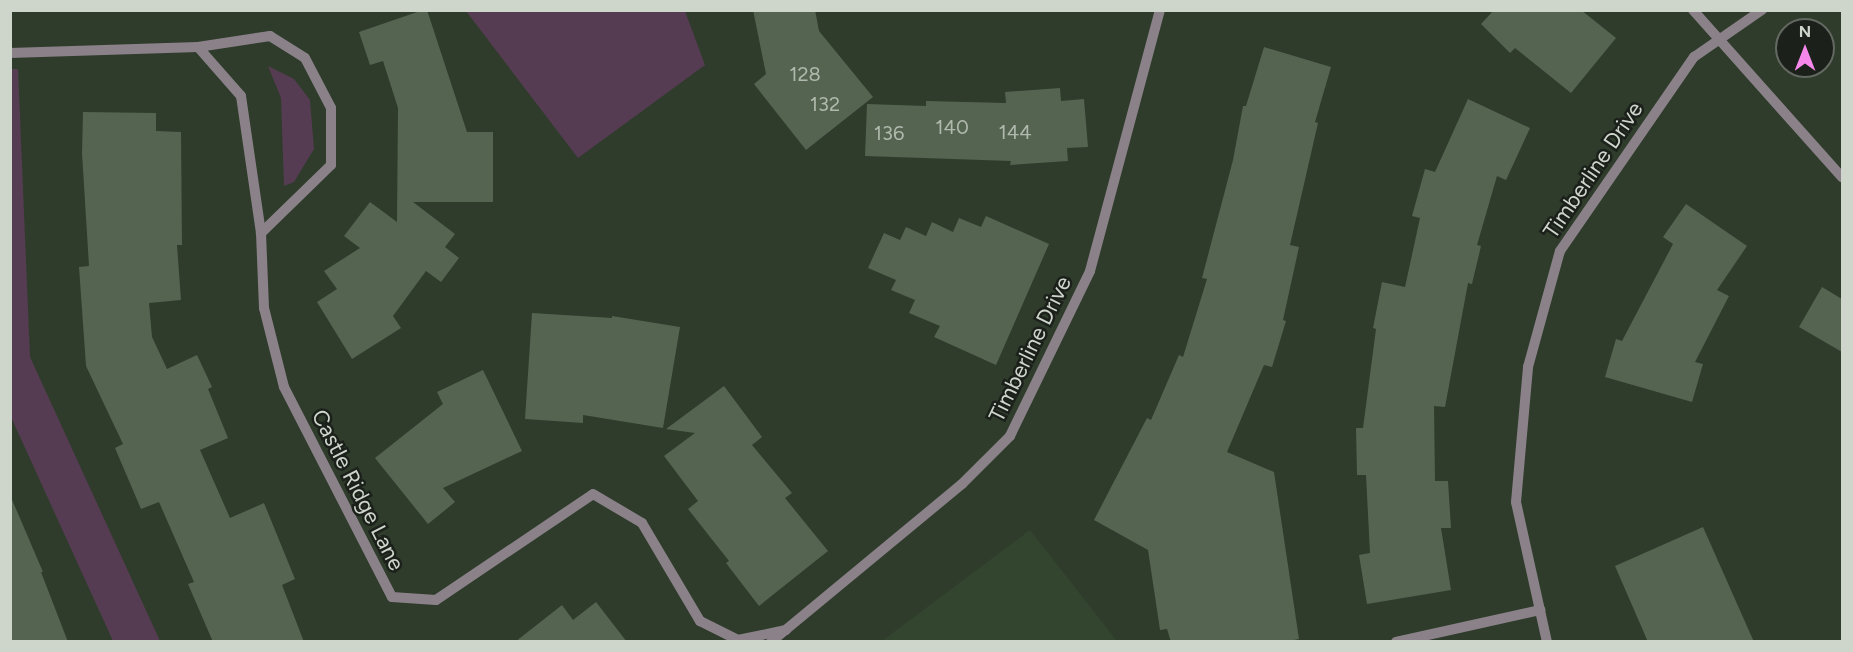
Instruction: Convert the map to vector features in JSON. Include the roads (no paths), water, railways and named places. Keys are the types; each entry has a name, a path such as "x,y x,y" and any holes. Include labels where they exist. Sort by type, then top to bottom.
{"street":[{"name":"Timberline Drive","path":"771,642 962,484 1010,436 1090,271 1160,10"},
{"path":"1693,10 1842,177"},
{"name":"Timberline Drive","path":"1547,642 1516,502 1528,368 1560,251 1694,57 1762,10"},
{"path":"10,53 198,47 270,36 305,58 331,108 331,165 261,233"},
{"name":"Castle Ridge Lane","path":"198,47 241,96 261,233 264,308 284,387 392,597 436,600 594,494 642,523 700,621 738,640 786,630"},
{"path":"1396,642 1540,610"}]}
